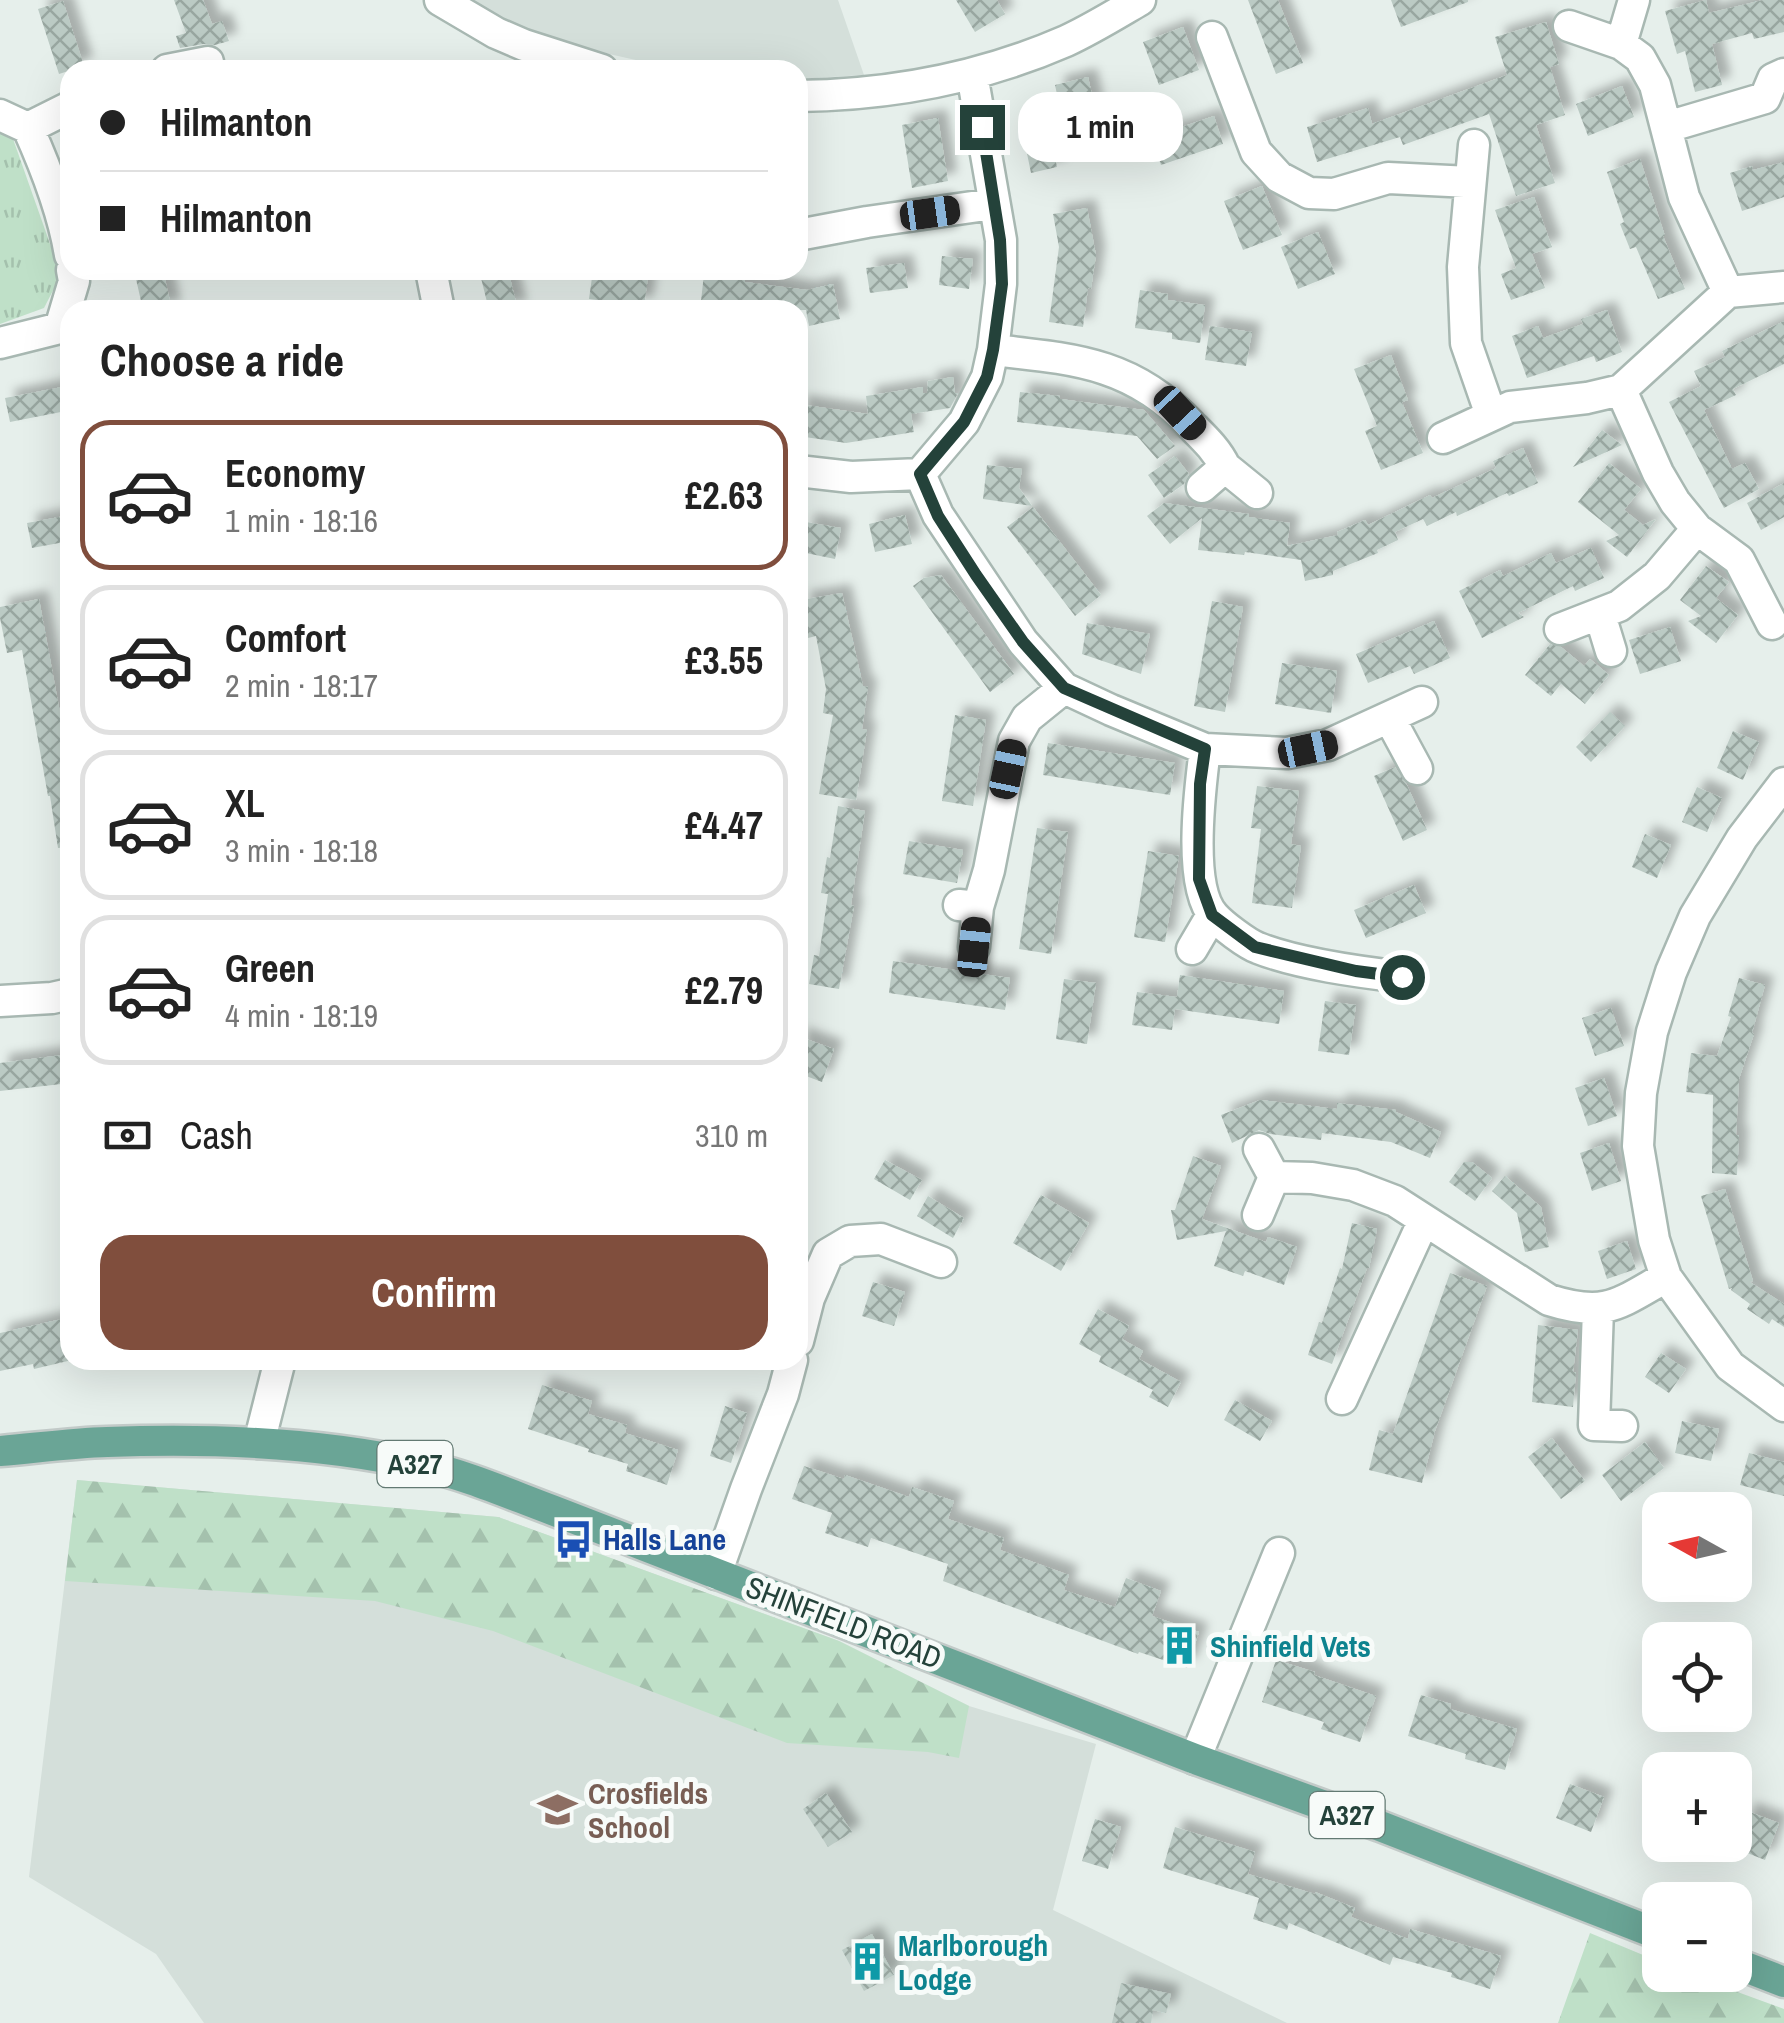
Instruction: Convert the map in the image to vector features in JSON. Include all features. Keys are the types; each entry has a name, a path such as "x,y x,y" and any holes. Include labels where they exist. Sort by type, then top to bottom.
{"main road":[{"name":"SHINFIELD ROAD","path":"0,1452 104,1442 259,1443 336,1450 444,1472 519,1497 1642,1928"},
{"path":"1752,1970 1784,1982"}],"street":[{"path":"440,0 510,39 567,60"},
{"path":"808,96 890,90 972,74 1063,42 1140,0"},
{"path":"1621,44 1634,0"},
{"path":"1569,26 1621,44 1640,58 1655,86 1684,197 1728,292"},
{"path":"1212,37 1256,152 1279,178 1308,193 1334,194 1388,178 1470,182"},
{"path":"808,472 851,477 920,474 964,422 987,377 1002,284 1000,240 972,74"},
{"path":"1667,127 1765,98 1773,79 1784,74"},
{"path":"60,109 14,121 40,156 60,211"},
{"path":"1474,145 1463,266 1466,343 1491,414"},
{"path":"808,233 993,204"},
{"path":"1443,438 1510,407 1621,390 1728,292 1784,286"},
{"path":"0,342 60,335"},
{"path":"993,350 1108,369 1149,387 1180,413 1225,467 1257,493"},
{"path":"1621,390 1675,502 1697,528 1739,560 1772,624"},
{"path":"1202,487 1225,467"},
{"path":"920,474 938,516 976,575 1023,642 1064,688 1205,749 1288,753 1328,744 1422,702"},
{"path":"1560,630 1619,606 1657,576 1697,528"},
{"path":"1600,615 1611,651"},
{"path":"974,947 969,906 989,870 1014,741 1027,718 1064,688"},
{"path":"1390,718 1417,769"},
{"path":"1205,749 1200,784 1199,879 1212,915 1255,947 1356,971 1402,977"},
{"path":"1784,783 1742,838 1695,916 1670,972 1652,1032 1641,1093 1638,1146 1654,1240 1666,1277 1730,1366 1784,1406"},
{"path":"1192,949 1212,915"},
{"path":"0,1002 60,996"},
{"path":"1259,1149 1274,1176"},
{"path":"1274,1176 1353,1185 1395,1200 1550,1300 1576,1308 1615,1306 1666,1277"},
{"path":"1258,1215 1274,1176"},
{"path":"1342,1399 1424,1220"},
{"path":"808,1302 828,1254 850,1241 881,1239 941,1262"},
{"path":"1598,1309 1594,1424 1622,1426"},
{"path":"259,1443 277,1370"},
{"path":"716,1574 789,1370"},
{"path":"1195,1759 1279,1554"}],"shaded area":[{"path":"474,0 838,0 864,75 808,78 808,60 636,60 525,35"},
{"name":"Crosfields School","path":"77,1480 498,1517 839,1641 969,1706 1096,1744 1053,1910 1287,2023 204,2023 156,1954 29,1877"}],"green space":[{"path":"0,132 12,136 60,277 44,308 0,324"},
{"path":"77,1480 498,1517 839,1641 969,1706 959,1758 928,1752 787,1743 493,1631 375,1601 65,1581"},
{"path":"1590,1933 1642,1955 1642,1992 1738,1992 1784,2009 1784,2023 1558,2023"}],"building":[{"path":"174,0 203,0 212,24 222,21 229,41 180,48 176,36 186,33"},
{"path":"956,0 997,0 1005,14 975,32"},
{"path":"1248,0 1278,0 1303,63 1276,74"},
{"path":"1391,0 1468,0 1468,2 1401,27"},
{"path":"1706,0 1709,13 1763,0 1784,0 1784,32 1754,39 1752,33 1712,44 1722,85 1695,92 1685,51 1677,54 1665,11"},
{"path":"63,1 82,60 60,60 60,74 59,74 38,9"},
{"path":"1546,22 1559,64 1550,67 1565,115 1536,125 1555,183 1516,196 1489,114 1403,145 1400,137 1317,162 1307,127 1368,108 1372,124 1507,75 1495,37"},
{"path":"1183,27 1199,70 1159,85 1143,42"},
{"path":"1088,77 1101,134 1067,141 1055,85"},
{"path":"1622,86 1634,117 1588,136 1576,104"},
{"path":"1214,116 1223,144 1161,165 1152,137"},
{"path":"938,118 948,181 912,188 902,125"},
{"path":"1049,128 1057,167 1031,173 1023,134"},
{"path":"1640,159 1663,236 1685,289 1658,299 1636,247 1630,249 1607,172"},
{"path":"1784,162 1784,197 1742,211 1730,173"},
{"path":"1262,186 1282,235 1243,250 1224,201"},
{"path":"1534,197 1552,247 1532,254 1545,288 1511,300 1501,274 1516,268 1495,210"},
{"path":"1087,208 1096,255 1083,327 1049,322 1059,247 1053,214"},
{"path":"1318,232 1335,274 1298,289 1281,247"},
{"path":"942,256 973,259 969,289 939,285"},
{"path":"904,263 908,288 870,293 866,268"},
{"path":"136,280 165,280 170,300 141,300"},
{"path":"482,280 510,280 516,300 486,300"},
{"path":"592,280 648,280 645,300 589,299"},
{"path":"703,280 745,280 807,290 833,284 840,319 809,326 808,300 701,300"},
{"path":"1140,290 1168,294 1168,300 1205,305 1200,343 1172,339 1172,333 1135,328"},
{"path":"1607,310 1622,352 1596,362 1594,356 1527,378 1512,336 1538,326 1543,338 1583,324 1581,319"},
{"path":"1784,321 1784,364 1733,389 1736,395 1704,410 1732,469 1745,463 1759,489 1724,508 1669,402 1701,386 1694,371 1725,357 1722,351"},
{"path":"1210,326 1252,332 1246,366 1205,360"},
{"path":"1391,355 1408,400 1402,402 1423,453 1381,470 1365,431 1377,426 1354,369"},
{"path":"953,377 958,393 950,408 911,414 914,432 846,443 808,437 808,405 868,414 866,396 923,387 923,393 927,393 928,381"},
{"path":"60,387 60,412 10,422 5,398"},
{"path":"1020,392 1144,410 1175,446 1157,459 1137,436 1017,422"},
{"path":"1602,430 1622,445 1573,467"},
{"path":"1523,448 1538,483 1427,526 1423,519 1395,532 1398,540 1377,550 1378,553 1333,571 1333,575 1305,581 1301,560 1198,550 1202,518 1170,544 1147,516 1164,503 1249,514 1290,523 1287,546 1338,535 1337,532 1365,520 1368,525 1496,468 1493,461"},
{"path":"1175,456 1189,474 1184,484 1164,498 1148,475"},
{"path":"1609,463 1641,489 1624,510 1643,525 1656,519 1627,557 1606,541 1619,535 1578,502"},
{"path":"987,465 1022,469 1019,488 1032,506 983,499"},
{"path":"1784,483 1784,517 1761,530 1747,503"},
{"path":"1033,507 1101,595 1075,616 1007,527"},
{"path":"905,515 912,544 875,552 869,524"},
{"path":"60,517 60,543 32,548 27,523"},
{"path":"808,522 841,528 835,559 808,553"},
{"path":"1591,548 1604,578 1575,591 1573,586 1518,613 1524,617 1482,638 1459,591 1500,570 1503,576 1551,553 1556,563"},
{"path":"1706,566 1729,582 1716,598 1738,615 1716,643 1688,621 1701,616 1680,600"},
{"path":"941,575 1014,674 990,692 913,586 924,578"},
{"path":"842,593 863,686 868,687 862,729 867,730 856,800 819,794 833,715 823,713 826,689 816,636 808,638 808,599"},
{"path":"39,599 60,713 60,848 22,650 7,653 0,607"},
{"path":"1212,601 1243,607 1225,712 1194,706"},
{"path":"1434,621 1450,658 1414,674 1410,666 1368,683 1356,654"},
{"path":"1087,623 1150,634 1141,674 1082,654"},
{"path":"1670,627 1681,661 1640,674 1629,640"},
{"path":"1550,644 1561,647 1584,666 1590,659 1609,675 1585,704 1561,684 1551,696 1525,675"},
{"path":"1282,663 1337,671 1331,713 1275,704"},
{"path":"1610,712 1625,726 1591,762 1576,747"},
{"path":"955,715 986,720 973,806 942,801"},
{"path":"1733,731 1759,742 1743,780 1717,768"},
{"path":"1048,743 1175,763 1170,795 1043,775"},
{"path":"1395,767 1427,830 1403,841 1374,776"},
{"path":"1257,786 1299,791 1291,844 1301,846 1292,908 1252,903 1261,829 1251,828"},
{"path":"1697,787 1722,798 1707,832 1682,822"},
{"path":"838,806 865,811 839,989 809,984 814,955 819,956 828,894 821,893"},
{"path":"1037,828 1068,832 1051,954 1019,949"},
{"path":"1645,834 1671,845 1657,878 1632,867"},
{"path":"909,841 963,850 957,883 903,874"},
{"path":"1148,851 1179,856 1165,942 1134,937"},
{"path":"1414,885 1426,913 1366,938 1354,910"},
{"path":"893,961 1010,978 1005,1010 889,993"},
{"path":"1180,975 1284,991 1279,1024 1175,1009 1172,1030 1132,1025 1137,992 1177,997"},
{"path":"1739,978 1765,985 1739,1079 1737,1175 1712,1173 1713,1095 1686,1092 1691,1053 1717,1056"},
{"path":"1064,979 1096,983 1087,1044 1056,1039"},
{"path":"1325,1001 1356,1005 1349,1055 1318,1051"},
{"path":"1611,1008 1624,1046 1595,1056 1582,1018"},
{"path":"808,1040 834,1049 822,1082 808,1077"},
{"path":"60,1055 60,1084 0,1091 0,1063"},
{"path":"1604,1078 1617,1116 1588,1126 1575,1088"},
{"path":"1260,1100 1337,1109 1337,1103 1396,1110 1441,1132 1430,1158 1391,1142 1322,1133 1321,1140 1259,1130 1232,1143 1221,1115"},
{"path":"1609,1143 1621,1181 1592,1191 1580,1153"},
{"path":"1193,1156 1221,1166 1202,1219 1266,1242 1268,1237 1297,1247 1284,1285 1245,1271 1243,1276 1214,1266 1226,1231 1177,1240 1171,1210 1175,1210"},
{"path":"885,1160 922,1180 910,1200 874,1179"},
{"path":"1464,1162 1472,1162 1492,1178 1475,1201 1449,1182"},
{"path":"1505,1176 1541,1207 1549,1247 1525,1252 1517,1213 1492,1191"},
{"path":"1725,1189 1753,1281 1750,1282 1784,1304 1784,1327 1772,1319 1769,1324 1747,1309 1750,1304 1729,1289 1701,1196"},
{"path":"1041,1195 1089,1223 1061,1271 1013,1243"},
{"path":"928,1196 964,1218 953,1238 917,1216"},
{"path":"1352,1223 1377,1229 1369,1268 1332,1364 1308,1355 1342,1269"},
{"path":"1627,1241 1636,1269 1607,1279 1598,1251"},
{"path":"1450,1273 1487,1286 1435,1431 1422,1483 1369,1470 1379,1430 1393,1434"},
{"path":"873,1282 905,1292 894,1326 862,1316"},
{"path":"1098,1309 1129,1326 1122,1339 1143,1351 1139,1359 1181,1382 1168,1407 1149,1397 1153,1390 1099,1362 1101,1356 1079,1344"},
{"path":"60,1319 60,1363 0,1371 0,1333"},
{"path":"1538,1325 1578,1330 1573,1407 1532,1402"},
{"path":"1661,1353 1686,1369 1669,1393 1645,1377"},
{"path":"542,1385 592,1401 588,1414 627,1425 625,1433 678,1450 667,1485 626,1471 628,1464 528,1429"},
{"path":"1235,1400 1272,1421 1260,1441 1224,1420"},
{"path":"725,1406 747,1413 731,1463 710,1456"},
{"path":"1682,1421 1719,1429 1711,1461 1675,1453"},
{"path":"1552,1438 1585,1481 1561,1499 1528,1457"},
{"path":"1645,1442 1664,1468 1621,1501 1602,1475"},
{"path":"1749,1453 1784,1462 1784,1496 1740,1485"},
{"path":"804,1466 909,1497 912,1487 954,1501 948,1519 1004,1538 1000,1550 1069,1575 1064,1590 1115,1607 1126,1578 1161,1591 1152,1616 1199,1632 1187,1668 1138,1654 943,1581 948,1564 871,1538 868,1547 825,1533 832,1513 792,1499"},
{"path":"1276,1660 1376,1696 1360,1742 1321,1729 1324,1722 1262,1702"},
{"path":"1421,1695 1451,1704 1450,1709 1517,1729 1505,1770 1408,1736"},
{"path":"1570,1784 1604,1797 1591,1832 1556,1818"},
{"path":"826,1793 852,1832 828,1847 803,1809"},
{"path":"1752,1813 1779,1823 1765,1860 1752,1855"},
{"path":"1095,1819 1121,1827 1108,1869 1082,1861"},
{"path":"1175,1827 1255,1852 1248,1874 1315,1892 1355,1908 1351,1917 1408,1939 1410,1929 1501,1956 1490,1989 1451,1977 1452,1973 1393,1957 1390,1965 1289,1923 1287,1930 1253,1919 1259,1898 1163,1868"},
{"name":"Marlborough Lodge","path":"872,1934 894,1975 864,1991 842,1950"},
{"path":"1121,1983 1171,1994 1166,2013 1153,2010 1151,2023 1112,2023"}],"place":[{"name":"Halls Lane","path":"573,1539"},
{"name":"Shinfield Vets","path":"1180,1646"},
{"name":"Crosfields School","path":"558,1810"},
{"name":"Marlborough Lodge","path":"868,1962"}],"route":[{"path":"982,127 1000,240 1002,284 987,377 964,422 920,474 938,516 1023,642 1064,688 1205,749 1200,784 1199,879 1212,915 1255,947 1356,971 1402,977"}]}
